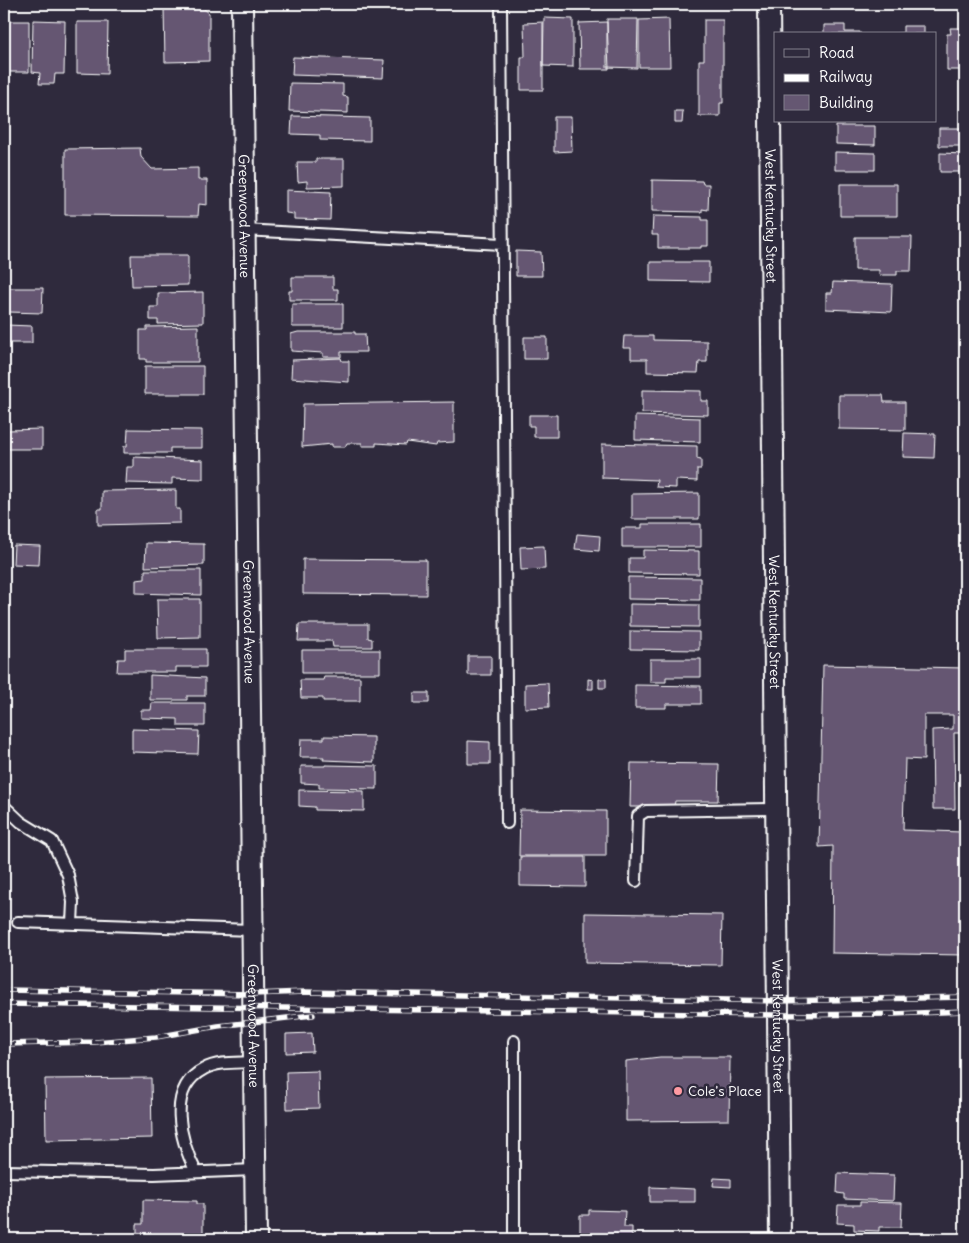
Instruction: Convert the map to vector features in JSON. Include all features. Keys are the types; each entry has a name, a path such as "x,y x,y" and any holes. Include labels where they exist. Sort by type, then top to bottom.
{"street":[{"name":"Greenwood Avenue","path":"242,4 256,1239"},
{"name":"West Kentucky Street","path":"769,4 780,1239"}],"lane":[{"path":"501,4 507,823"},
{"path":"245,230 502,244"},
{"path":"4,806 21,822 52,841 68,875 73,902 72,924"},
{"path":"636,881 638,816 646,811 775,809"},
{"path":"18,922 252,930"},
{"path":"514,1041 514,1239"},
{"path":"196,1172 181,1132 180,1112 183,1091 193,1076 205,1068 224,1063 253,1062"},
{"path":"4,1171 196,1172 255,1170"}],"building":[{"path":"164,8 203,8 209,13 209,61 165,62"},
{"path":"544,18 573,19 573,67 543,66"},
{"path":"607,19 638,19 637,68 607,67"},
{"path":"669,19 670,67 639,67 639,20"},
{"path":"33,20 65,21 64,74 55,74 54,84 39,84 40,73 32,72"},
{"path":"704,20 723,20 723,103 720,103 720,116 699,116 699,60 704,60"},
{"path":"4,21 29,21 29,72 4,72"},
{"path":"77,22 108,22 107,74 77,73"},
{"path":"543,22 543,90 521,90 521,57 525,57 524,23"},
{"path":"607,22 609,69 580,69 579,23"},
{"path":"824,25 845,25 845,32 824,32"},
{"path":"903,26 924,26 924,32 903,32"},
{"path":"950,28 965,28 965,70 947,70 947,34 951,34"},
{"path":"293,57 384,60 383,78 292,75"},
{"path":"290,83 343,84 343,96 348,97 348,113 289,111"},
{"path":"675,111 683,111 682,123 675,123"},
{"path":"292,116 370,118 370,141 320,140 320,135 291,134"},
{"path":"554,117 571,117 572,151 554,152"},
{"path":"836,126 875,126 875,145 836,144"},
{"path":"939,128 965,128 965,146 939,146"},
{"path":"140,148 141,157 152,169 198,168 198,180 207,180 207,205 199,204 198,216 65,215 65,149"},
{"path":"835,152 875,153 875,170 835,170"},
{"path":"940,153 965,154 965,172 940,172"},
{"path":"316,159 344,159 344,186 307,187 307,181 298,182 297,162 316,162"},
{"path":"652,180 702,181 703,184 709,184 708,210 702,209 702,212 652,211"},
{"path":"840,184 897,184 897,216 840,216"},
{"path":"286,190 331,192 330,220 294,219 294,214 286,213"},
{"path":"653,216 702,217 702,220 708,220 708,246 701,246 701,248 658,248 658,235 652,235"},
{"path":"855,237 912,237 911,271 897,271 897,275 879,275 879,270 855,270"},
{"path":"516,251 541,252 542,276 516,276"},
{"path":"131,255 188,255 188,285 132,286"},
{"path":"650,262 709,262 709,282 650,281"},
{"path":"292,277 333,277 333,289 338,289 338,300 289,300 289,291 292,291"},
{"path":"833,282 892,284 891,312 826,309 826,293 832,293"},
{"path":"9,288 43,288 42,313 9,312"},
{"path":"203,292 203,323 158,324 158,320 150,320 150,307 158,307 158,293"},
{"path":"292,304 343,304 343,327 292,327"},
{"path":"6,325 32,326 32,343 6,343"},
{"path":"198,326 198,362 146,362 146,359 140,359 140,330 147,330 147,327"},
{"path":"298,332 355,332 355,334 365,334 366,352 341,352 341,357 323,357 323,353 291,351 291,334"},
{"path":"624,336 653,336 653,340 707,341 707,362 699,362 698,373 647,372 647,359 631,359 631,348 623,348"},
{"path":"524,337 547,337 547,359 524,359"},
{"path":"341,358 342,361 349,361 349,382 291,378 292,360"},
{"path":"145,366 203,366 203,394 145,394"},
{"path":"642,390 701,391 701,401 708,401 708,415 642,413"},
{"path":"839,395 883,395 884,402 905,402 905,430 839,429"},
{"path":"454,402 454,442 437,443 436,446 407,442 406,445 376,443 376,446 362,446 362,443 347,443 345,447 332,447 332,444 302,447 303,404"},
{"path":"529,415 557,415 557,437 534,437 534,426 529,426"},
{"path":"635,416 700,418 700,442 635,440"},
{"path":"42,429 42,449 8,449 8,430"},
{"path":"128,429 202,430 202,448 170,448 170,453 124,453 124,446 127,446"},
{"path":"904,433 935,434 934,458 903,457"},
{"path":"602,444 697,446 697,459 701,460 701,469 697,469 697,481 676,480 676,488 656,487 657,480 602,478"},
{"path":"134,457 203,460 203,479 172,478 172,484 126,483 127,467 134,467"},
{"path":"176,490 176,509 180,509 180,523 98,525 98,509 102,509 102,491"},
{"path":"699,493 699,519 632,519 632,494"},
{"path":"642,524 701,524 701,547 622,547 622,528 642,528"},
{"path":"577,534 600,536 599,551 575,549"},
{"path":"146,543 204,544 204,565 145,567"},
{"path":"14,545 40,546 39,565 13,564"},
{"path":"544,546 545,569 521,570 520,547"},
{"path":"643,550 699,551 699,574 629,573 629,558 643,558"},
{"path":"303,559 426,560 426,595 303,594"},
{"path":"145,570 201,570 201,595 136,593 136,580 145,579"},
{"path":"628,577 700,578 700,600 628,599"},
{"path":"157,599 200,599 200,637 158,638"},
{"path":"630,604 699,605 699,627 630,626"},
{"path":"299,624 368,624 368,638 372,639 372,647 333,647 332,641 298,641"},
{"path":"630,631 699,632 699,650 630,649"},
{"path":"125,649 206,649 206,667 176,667 176,672 117,672 118,659 125,659"},
{"path":"302,650 380,650 380,673 302,673"},
{"path":"468,656 491,656 491,675 468,675"},
{"path":"650,659 701,659 701,677 666,677 666,682 650,682"},
{"path":"823,665 965,668 965,955 832,953 833,846 819,847","holes":["924,715 953,715 953,729 932,730 933,809 955,809 954,733 964,733 962,832 903,830 905,759 924,760"]},
{"path":"150,675 205,678 205,696 187,696 187,700 150,700"},
{"path":"324,677 360,677 360,701 323,701 323,698 301,698 300,680 323,680"},
{"path":"588,679 593,680 593,689 588,689"},
{"path":"599,679 606,679 606,688 599,688"},
{"path":"548,683 549,707 525,708 525,684"},
{"path":"635,685 701,686 701,704 666,704 666,708 635,708"},
{"path":"414,693 429,693 429,703 414,703"},
{"path":"152,703 205,703 205,726 178,726 178,719 141,718 141,710 151,710"},
{"path":"132,729 199,731 198,754 132,752"},
{"path":"324,736 374,737 374,762 323,760 324,757 300,757 301,739 324,739"},
{"path":"468,741 490,742 490,764 468,764"},
{"path":"631,763 719,764 718,801 675,801 674,807 630,807"},
{"path":"301,766 377,766 377,789 319,788 319,784 301,783"},
{"path":"299,790 364,791 364,811 315,810 315,807 299,806"},
{"path":"520,810 606,811 606,856 519,856"},
{"path":"520,857 585,857 585,887 520,886"},
{"path":"585,913 722,915 721,965 585,963"},
{"path":"312,1033 313,1052 286,1053 286,1034"},
{"name":"Cole's Place","path":"660,1057 730,1057 729,1120 626,1121 626,1061"},
{"path":"318,1071 319,1108 287,1109 286,1072"},
{"path":"151,1078 152,1138 46,1140 45,1079"},
{"path":"838,1173 894,1175 893,1201 844,1199 844,1194 837,1193"},
{"path":"714,1178 731,1179 731,1187 713,1186"},
{"path":"650,1187 695,1189 695,1202 650,1202"},
{"path":"143,1200 197,1201 197,1204 203,1204 203,1238 137,1238 137,1224 143,1224"},
{"path":"860,1202 902,1203 901,1227 879,1227 879,1231 854,1230 854,1224 837,1223 838,1205 860,1205"},
{"path":"589,1210 625,1211 624,1227 632,1227 632,1239 580,1239 580,1215 589,1215"},
{"path":"861,1234 903,1235 903,1239 838,1239 838,1237 861,1238"}],"railway":[{"path":"4,990 253,994 305,992 778,1001 965,997"},
{"path":"4,1004 778,1015 965,1011"},
{"path":"4,1044 95,1042 156,1037 218,1026 313,1015"}],"place":[{"name":"Cole's Place","path":"678,1091"}]}
